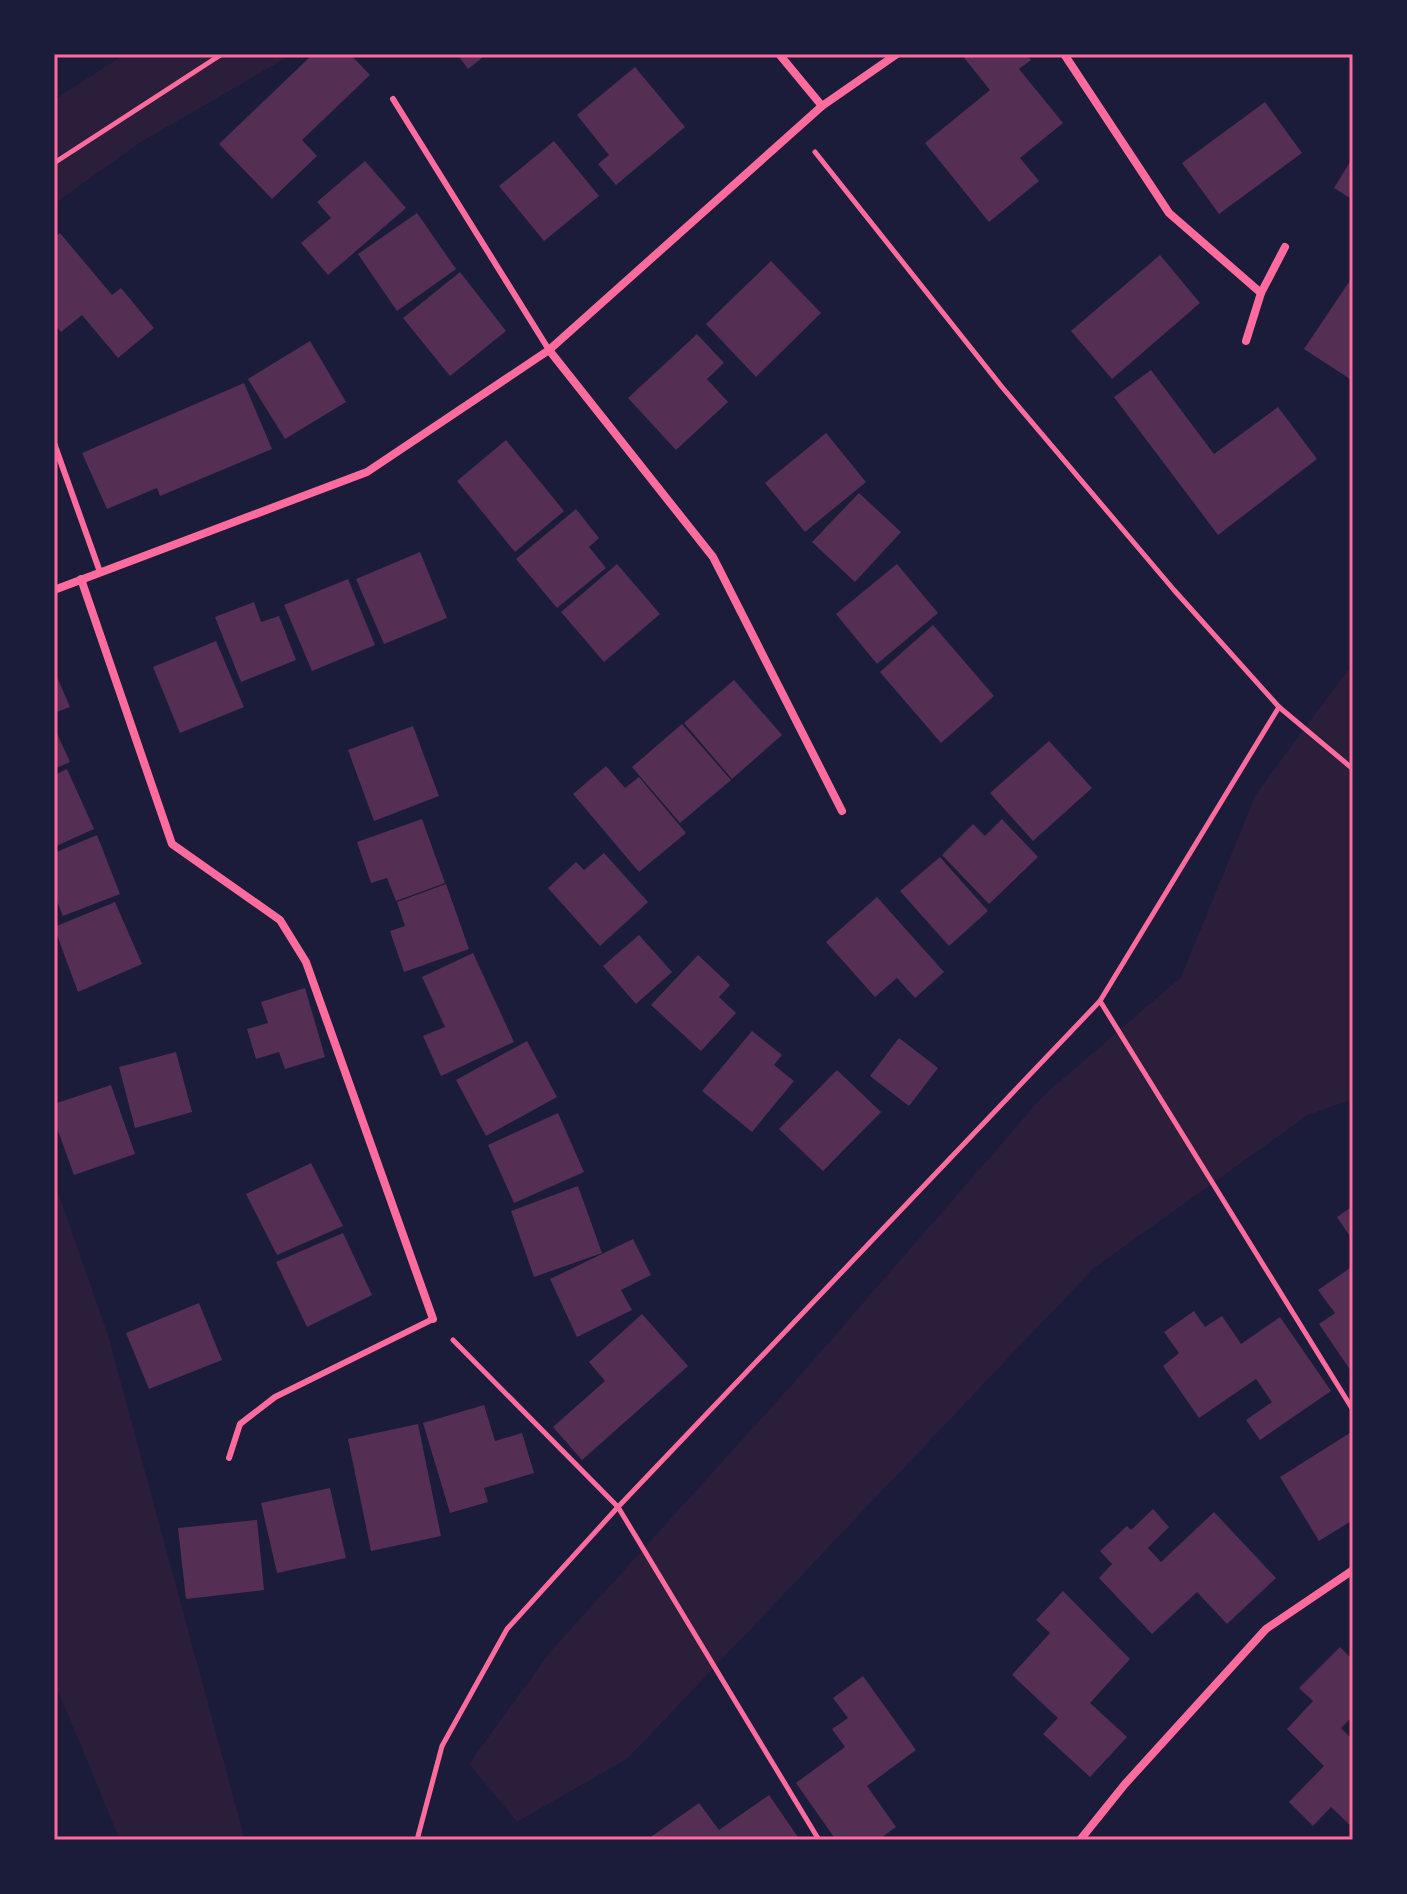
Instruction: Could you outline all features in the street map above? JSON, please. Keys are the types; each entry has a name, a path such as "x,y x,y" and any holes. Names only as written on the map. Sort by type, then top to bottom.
{"street":[{"path":"779,54 822,106"},
{"path":"54,590 367,472 549,350 822,106 897,54"},
{"path":"1064,54 1169,213 1261,293"},
{"path":"1246,341 1261,293 1285,247"},
{"path":"549,350 713,557 842,811"},
{"path":"81,579 172,844 280,920 306,962 433,1319"},
{"path":"1080,1840 1125,1784 1266,1629 1353,1570"}],"lane":[{"path":"393,99 549,350"},
{"path":"54,443 100,572"},
{"path":"229,1458 240,1424 275,1397 433,1319"}],"path":[{"path":"54,163 222,54"},
{"path":"797,129 1002,387 1174,590 1279,707 1353,769"},
{"path":"417,1840 442,1746 507,1629 618,1507 1100,1001 1279,707"},
{"path":"1100,1001 1353,1410"},
{"path":"433,1319 618,1507 819,1840"}],"shaded area":[{"path":"125,54 293,54 141,142 54,204 54,100"},
{"path":"1353,663 1353,1099 1308,1115 1093,1269 628,1758 517,1822 469,1764 550,1652 797,1379 1043,1096 1181,977 1256,794"},
{"path":"54,1181 108,1335 245,1840 120,1840 54,1681"}],"building":[{"path":"313,54 350,54 370,75 302,140 317,156 272,199 219,144"},
{"path":"457,54 487,54 468,69"},
{"path":"961,54 1026,54 1031,60 1019,69 1063,123 1020,158 1039,181 989,222 925,143 990,90"},
{"path":"635,67 685,127 616,185 598,164 609,155 577,115"},
{"path":"1265,102 1302,153 1219,214 1182,163"},
{"path":"554,141 599,196 544,241 499,186"},
{"path":"1353,157 1353,200 1334,188"},
{"path":"365,161 406,208 328,275 301,243 331,218 317,202"},
{"path":"417,213 456,269 397,311 358,254"},
{"path":"60,233 112,295 121,288 154,328 118,358 82,315 61,332 54,323 54,238"},
{"path":"1160,255 1200,303 1112,379 1071,331"},
{"path":"771,261 821,313 756,377 706,324"},
{"path":"460,272 506,331 450,376 403,318"},
{"path":"1353,276 1353,375 1350,379 1304,349"},
{"path":"697,334 724,363 707,379 728,402 676,450 628,398"},
{"path":"310,341 346,402 285,439 248,379"},
{"path":"1151,370 1214,454 1278,407 1317,459 1218,535 1114,397"},
{"path":"244,383 272,449 160,496 157,488 107,509 82,453"},
{"path":"826,433 866,482 805,532 765,483"},
{"path":"506,440 564,511 515,552 457,481"},
{"path":"859,493 901,532 855,582 812,542"},
{"path":"576,509 599,538 589,547 606,568 557,608 516,559"},
{"path":"420,552 447,618 384,644 356,579"},
{"path":"617,564 660,614 604,662 561,612"},
{"path":"897,564 938,613 877,664 836,614"},
{"path":"348,579 375,645 312,671 284,605"},
{"path":"254,602 261,622 279,616 296,660 241,682 215,617"},
{"path":"933,625 994,696 941,743 880,672"},
{"path":"216,641 244,707 180,733 153,667"},
{"path":"54,670 70,707 54,713"},
{"path":"734,680 782,735 732,779 684,723"},
{"path":"682,724 731,780 680,823 632,767"},
{"path":"413,726 439,796 374,821 348,750"},
{"path":"54,727 70,762 54,769"},
{"path":"1049,741 1092,788 1033,841 990,793"},
{"path":"606,766 625,788 639,777 686,833 639,872 573,794"},
{"path":"67,769 94,829 54,847 54,775"},
{"path":"422,819 445,883 396,901 387,878 371,883 357,842"},
{"path":"1002,819 1038,857 989,904 942,855 973,824 985,836"},
{"path":"97,835 120,894 63,916 54,894 54,853"},
{"path":"604,853 648,902 600,946 548,888 576,862 584,870"},
{"path":"940,857 988,911 949,946 900,891"},
{"path":"446,884 469,949 404,972 390,931 405,926 397,902"},
{"path":"877,897 944,972 915,998 897,978 875,997 826,942"},
{"path":"115,902 142,964 78,992 54,927"},
{"path":"639,935 672,972 636,1004 603,966"},
{"path":"473,953 514,1042 441,1076 423,1036 445,1027 422,977"},
{"path":"698,955 730,985 719,997 736,1013 701,1051 651,1005"},
{"path":"305,988 325,1057 285,1069 279,1052 256,1059 247,1029 268,1023 261,1002"},
{"path":"752,1031 782,1055 774,1065 794,1081 752,1132 702,1091"},
{"path":"899,1038 938,1068 909,1106 870,1076"},
{"path":"527,1041 557,1097 486,1136 456,1080"},
{"path":"176,1052 192,1112 135,1128 119,1067"},
{"path":"837,1070 881,1112 823,1171 779,1129"},
{"path":"111,1085 135,1154 74,1175 54,1120 54,1104"},
{"path":"558,1113 584,1172 514,1203 488,1145"},
{"path":"311,1163 343,1226 277,1255 246,1194"},
{"path":"578,1186 602,1253 534,1277 511,1211"},
{"path":"1353,1206 1353,1241 1337,1217"},
{"path":"343,1233 372,1295 307,1327 276,1262"},
{"path":"633,1239 651,1275 621,1290 632,1310 577,1337 550,1279"},
{"path":"1353,1266 1353,1374 1319,1324 1335,1313 1318,1290"},
{"path":"199,1303 222,1360 149,1389 126,1333"},
{"path":"1194,1311 1205,1327 1222,1316 1241,1344 1280,1317 1331,1391 1260,1440 1246,1420 1272,1402 1256,1379 1199,1418 1163,1366 1179,1353 1164,1332"},
{"path":"642,1314 688,1366 582,1460 553,1427 605,1381 589,1362"},
{"path":"484,1405 495,1441 522,1433 534,1473 484,1488 488,1502 450,1513 423,1423"},
{"path":"418,1424 441,1536 371,1551 348,1439"},
{"path":"1353,1431 1353,1520 1319,1541 1280,1477"},
{"path":"330,1488 346,1558 277,1573 261,1503"},
{"path":"1153,1509 1169,1527 1148,1548 1161,1562 1214,1512 1276,1578 1227,1624 1197,1592 1152,1634 1099,1578 1112,1564 1100,1551 1127,1526 1131,1530"},
{"path":"257,1520 264,1590 186,1599 178,1528"},
{"path":"1063,1591 1130,1659 1090,1703 1127,1737 1090,1777 1043,1734 1058,1718 1012,1675 1050,1633 1036,1620"},
{"path":"1340,1647 1353,1660 1353,1716 1341,1728 1353,1740 1353,1828 1331,1807 1313,1826 1289,1802 1324,1766 1287,1729 1313,1701 1299,1688"},
{"path":"863,1676 916,1750 867,1786 896,1827 878,1840 836,1840 796,1783 845,1747 832,1729 848,1718 833,1698"},
{"path":"769,1795 800,1840 654,1840 652,1836 699,1803 719,1830"}]}
